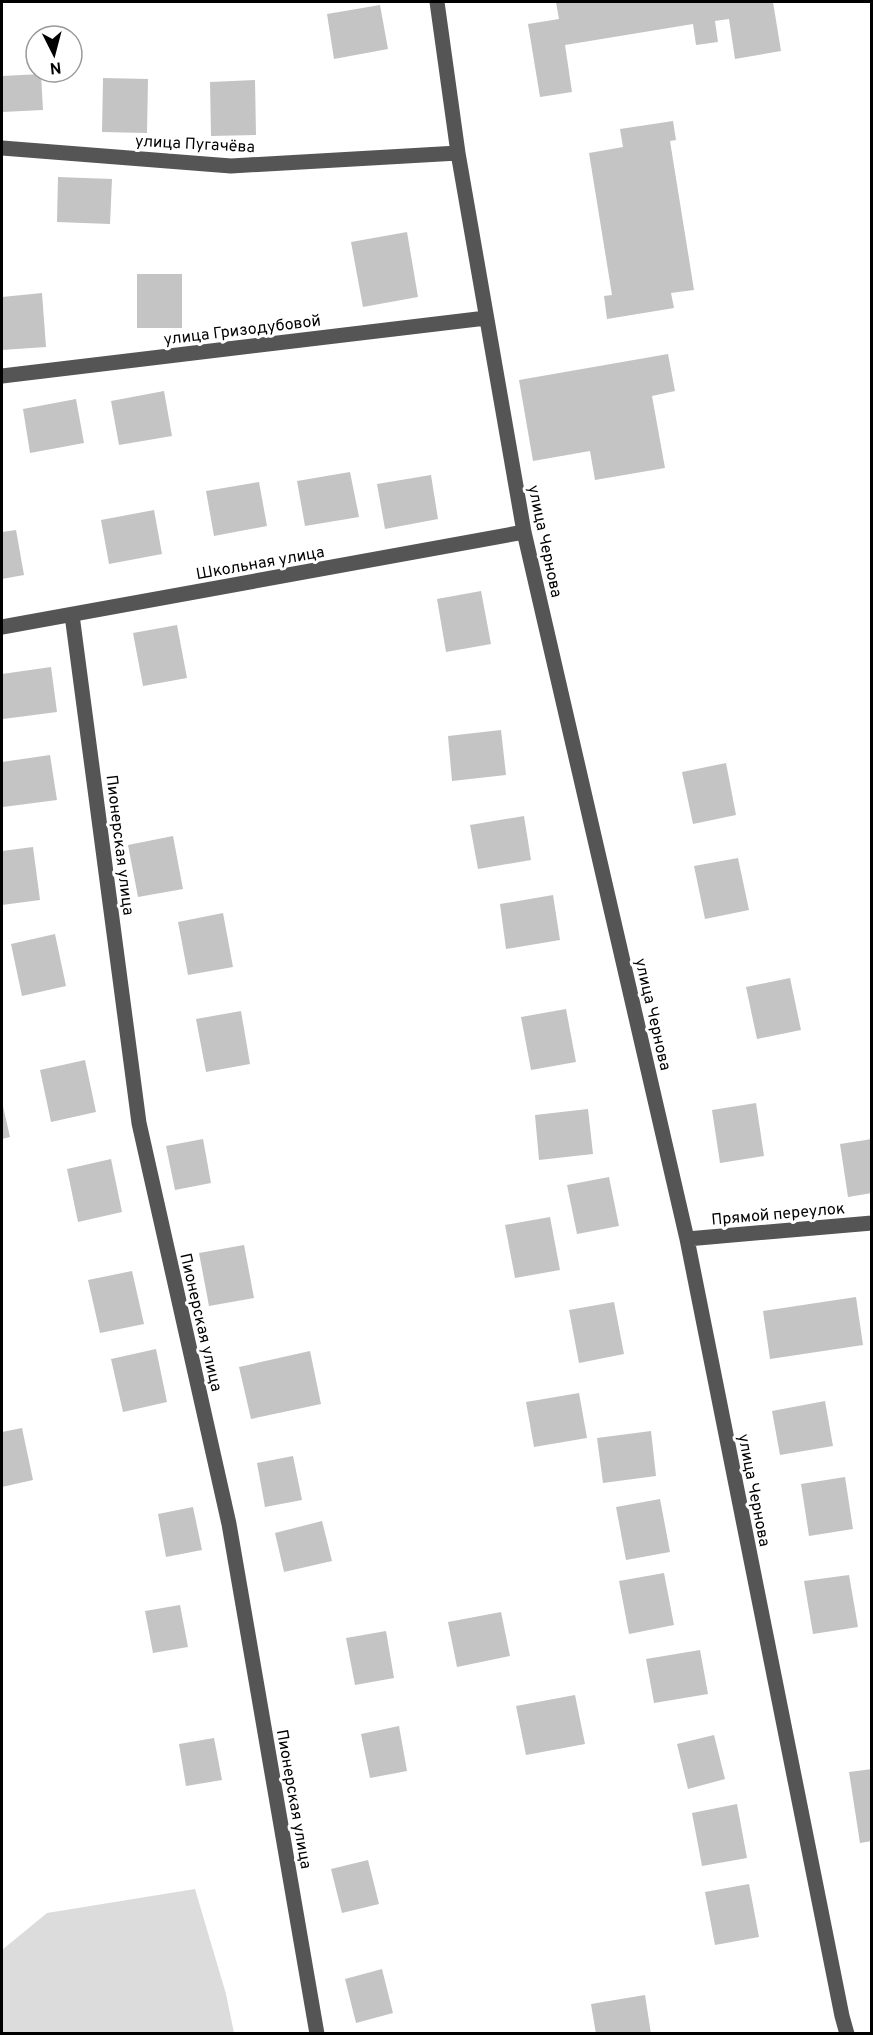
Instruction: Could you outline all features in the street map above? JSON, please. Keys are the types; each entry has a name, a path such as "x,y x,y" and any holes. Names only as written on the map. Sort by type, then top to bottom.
{"street":[{"name":"улица Чернова","path":"437,2 458,153 524,532 687,1239 847,2034"},
{"name":"улица Пугачёва","path":"2,148 231,166 458,153"},
{"name":"улица Гризодубовой","path":"2,376 486,318"},
{"name":"Школьная улица","path":"2,627 524,532"},
{"name":"Пионерская улица","path":"72,615 139,1123 229,1524 317,2034"},
{"name":"Прямой переулок","path":"687,1239 872,1224"}],"shaded area":[{"path":"195,1889 226,1994 234,2033 2,2033 2,1950 47,1913"}],"building":[{"path":"556,2 773,2 781,51 735,59 729,19 715,21 718,42 696,45 693,24 565,45 572,92 540,97 528,24 559,19"},
{"path":"380,5 388,49 334,59 327,14"},
{"path":"24,75 24,84 42,84 43,110 2,112 2,76"},
{"path":"103,78 148,79 147,133 102,132"},
{"path":"255,80 256,135 211,136 210,82"},
{"path":"673,121 676,140 670,141 694,290 671,293 674,308 607,319 604,296 612,295 589,153 623,147 620,129"},
{"path":"58,177 112,179 110,224 57,222"},
{"path":"407,232 418,297 363,307 351,242"},
{"path":"137,274 182,274 182,328 137,328"},
{"path":"42,293 46,347 2,350 2,297"},
{"path":"668,354 675,391 652,396 665,468 595,480 590,451 533,461 519,380"},
{"path":"164,391 172,436 119,445 111,401"},
{"path":"76,399 84,443 30,453 23,409"},
{"path":"350,472 359,517 305,526 297,481"},
{"path":"431,475 438,519 385,529 377,484"},
{"path":"259,482 267,526 214,536 206,491"},
{"path":"154,510 162,554 109,564 101,520"},
{"path":"16,530 24,575 2,579 2,532"},
{"path":"481,591 491,644 446,652 437,599"},
{"path":"177,625 187,678 143,686 133,633"},
{"path":"51,667 57,712 3,719 2,674"},
{"path":"501,730 506,775 452,781 448,736"},
{"path":"50,755 57,800 3,807 2,762"},
{"path":"726,763 736,815 693,824 682,772"},
{"path":"524,816 531,860 478,869 470,825"},
{"path":"173,836 183,889 138,897 128,845"},
{"path":"33,847 40,900 2,905 2,851"},
{"path":"738,858 749,910 705,919 694,866"},
{"path":"553,895 560,940 506,949 500,904"},
{"path":"223,913 233,967 188,975 178,922"},
{"path":"55,934 66,986 22,996 11,944"},
{"path":"790,978 801,1030 757,1039 746,987"},
{"path":"566,1009 576,1062 531,1070 521,1017"},
{"path":"241,1011 250,1064 206,1072 196,1019"},
{"path":"85,1060 96,1112 51,1122 40,1070"},
{"path":"2,1102 10,1137 2,1139"},
{"path":"756,1103 764,1156 720,1163 712,1110"},
{"path":"588,1109 593,1154 539,1160 535,1115"},
{"path":"203,1139 211,1183 175,1190 166,1146"},
{"path":"872,1139 872,1193 848,1197 840,1144"},
{"path":"111,1159 122,1212 78,1222 67,1169"},
{"path":"609,1177 619,1226 577,1234 567,1185"},
{"path":"550,1217 560,1270 515,1278 505,1225"},
{"path":"244,1245 254,1298 209,1306 199,1253"},
{"path":"132,1271 144,1324 100,1333 88,1280"},
{"path":"856,1297 863,1345 770,1359 763,1311"},
{"path":"614,1302 624,1354 579,1363 569,1310"},
{"path":"156,1349 167,1402 123,1412 111,1359"},
{"path":"310,1351 321,1404 251,1419 239,1367"},
{"path":"579,1393 587,1438 534,1447 526,1402"},
{"path":"825,1401 833,1446 780,1455 772,1411"},
{"path":"22,1428 33,1480 2,1487 2,1432"},
{"path":"651,1431 656,1476 603,1483 597,1438"},
{"path":"293,1456 302,1500 265,1507 257,1463"},
{"path":"845,1477 853,1529 809,1536 801,1484"},
{"path":"660,1499 670,1552 626,1560 616,1507"},
{"path":"193,1507 202,1550 166,1557 158,1514"},
{"path":"322,1521 332,1561 284,1572 275,1533"},
{"path":"664,1573 674,1625 629,1634 619,1581"},
{"path":"849,1575 858,1627 813,1634 804,1581"},
{"path":"180,1605 188,1647 153,1653 145,1611"},
{"path":"501,1612 510,1656 457,1667 448,1622"},
{"path":"386,1631 394,1678 355,1685 346,1638"},
{"path":"700,1650 708,1694 654,1703 646,1659"},
{"path":"575,1695 585,1744 526,1755 516,1706"},
{"path":"399,1726 407,1771 370,1778 361,1734"},
{"path":"714,1735 725,1779 688,1789 677,1744"},
{"path":"214,1738 222,1780 186,1786 179,1744"},
{"path":"872,1769 872,1841 860,1843 849,1772"},
{"path":"737,1804 747,1858 702,1866 692,1813"},
{"path":"368,1860 379,1904 342,1913 331,1869"},
{"path":"749,1884 759,1937 715,1945 705,1892"},
{"path":"382,1969 393,2013 356,2023 345,1979"},
{"path":"645,1995 651,2034 596,2034 591,2004"}]}
